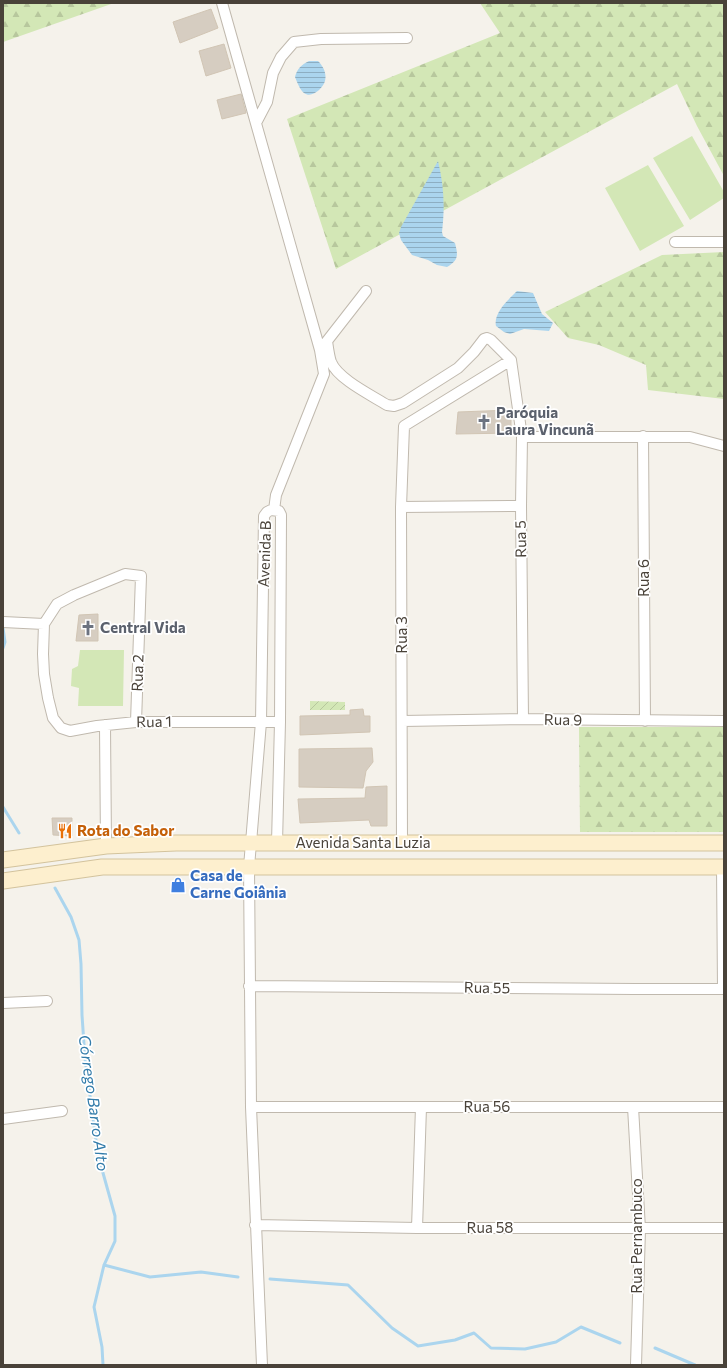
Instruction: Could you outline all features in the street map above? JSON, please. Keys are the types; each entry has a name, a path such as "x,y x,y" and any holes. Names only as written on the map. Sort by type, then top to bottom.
{"street":[{"path":"222,3 320,350 324,374 276,495 274,510"},
{"path":"256,123 267,102 274,73 281,57 294,42 321,39 407,38"},
{"path":"675,242 724,242"},
{"path":"320,350 366,291"},
{"path":"327,341 331,361 334,368 341,376 387,405 394,406 403,403 458,368 474,352 484,339 487,338 491,340 511,360"},
{"name":"Rua 3","path":"402,844 401,507 404,426 511,360"},
{"name":"Rua 5","path":"511,360 522,437 521,506 523,719"},
{"name":"Rua 6","path":"643,436 645,721"},
{"path":"522,437 690,437 724,446"},
{"path":"401,507 521,506"},
{"name":"Avenida B","path":"262,1365 251,1107 249,867 261,722 264,516 267,512 274,510 278,511 281,515 280,722 277,843"},
{"name":"Rua 2","path":"44,624 57,604 74,595 125,574 141,576 136,722"},
{"path":"6,622 44,624"},
{"name":"Rua 1","path":"44,624 44,674 53,718 61,728 70,731 105,725 136,722 280,722"},
{"name":"Rua 9","path":"402,721 523,719 724,721"},
{"path":"105,725 106,846"},
{"name":"Avenida Santa Luzia","path":"3,860 106,846 176,843 724,843"},
{"path":"607,844 608,867"},
{"name":"Avenida Santa Luzia","path":"3,881 102,867 723,867"},
{"path":"723,867 723,988"},
{"name":"Rua 55","path":"249,986 627,989 723,988"},
{"path":"3,1003 47,1001"},
{"name":"Rua 56","path":"251,1107 724,1106"},
{"path":"418,1228 421,1107"},
{"name":"Rua Pernambuco","path":"633,1107 640,1229 636,1365"},
{"path":"3,1119 62,1111"},
{"name":"Rua 58","path":"255,1225 418,1228 724,1228"}],"green space":[{"path":"3,3 114,3 3,42"},
{"path":"480,3 724,3 724,176 697,126 677,84 336,269 287,119 500,33"},
{"path":"692,136 724,192 724,198 690,220 653,158"},
{"path":"648,165 684,226 640,251 605,188"},
{"path":"724,252 724,399 648,390 646,365 599,345 568,338 545,312 662,255"},
{"path":"80,650 124,650 123,706 78,706 79,688 71,686 72,669 78,666"},
{"path":"310,701 345,702 345,710 310,710"},
{"path":"579,727 724,727 724,832 580,832"}],"water":[{"path":"309,61 318,61 325,72 325,81 322,87 314,94 310,95 303,92 295,77 300,68"},
{"path":"438,161 442,179 443,196 442,232 443,236 455,243 457,251 456,259 447,267 437,265 428,260 412,255 401,240 399,233"},
{"path":"517,291 533,293 542,314 553,323 549,331 524,329 510,334 504,332 496,326 499,311"}],"building":[{"path":"211,9 218,28 180,43 173,22"},
{"path":"224,44 231,68 206,76 199,51"},
{"path":"241,94 246,113 222,119 217,100"},
{"name":"Paróquia Laura Vincunã","path":"511,410 511,433 456,434 458,412"},
{"name":"Central Vida","path":"98,614 98,641 76,641 79,615"},
{"path":"363,709 364,716 370,716 370,732 300,735 300,716 350,715 350,710"},
{"path":"372,748 373,762 366,771 363,788 299,787 299,749"},
{"path":"387,786 387,826 371,826 369,820 300,823 298,799 365,798 366,787"},
{"path":"52,818 72,818 72,836 53,835"}],"waterway":[{"name":"Córrego Barro Alto","path":"3,628 5,642 3,648"},
{"name":"Córrego Barro Alto","path":"3,807 19,833"},
{"name":"Córrego Barro Alto","path":"55,888 71,917 79,940 85,1059 98,1155 115,1216 115,1241 104,1265 94,1307 102,1347 103,1365"},
{"path":"104,1265 150,1277 201,1272 238,1277"},
{"path":"270,1279 348,1285 392,1328 418,1346 455,1340 474,1333 491,1348 525,1349 556,1342 581,1327 620,1343"},
{"path":"655,1348 695,1365"}],"place":[{"name":"Paróquia Laura Vincunã","path":"484,422"},
{"name":"Central Vida","path":"88,628"},
{"name":"Rota do Sabor","path":"65,831"},
{"name":"Casa de Carne Goiânia","path":"178,885"}]}
